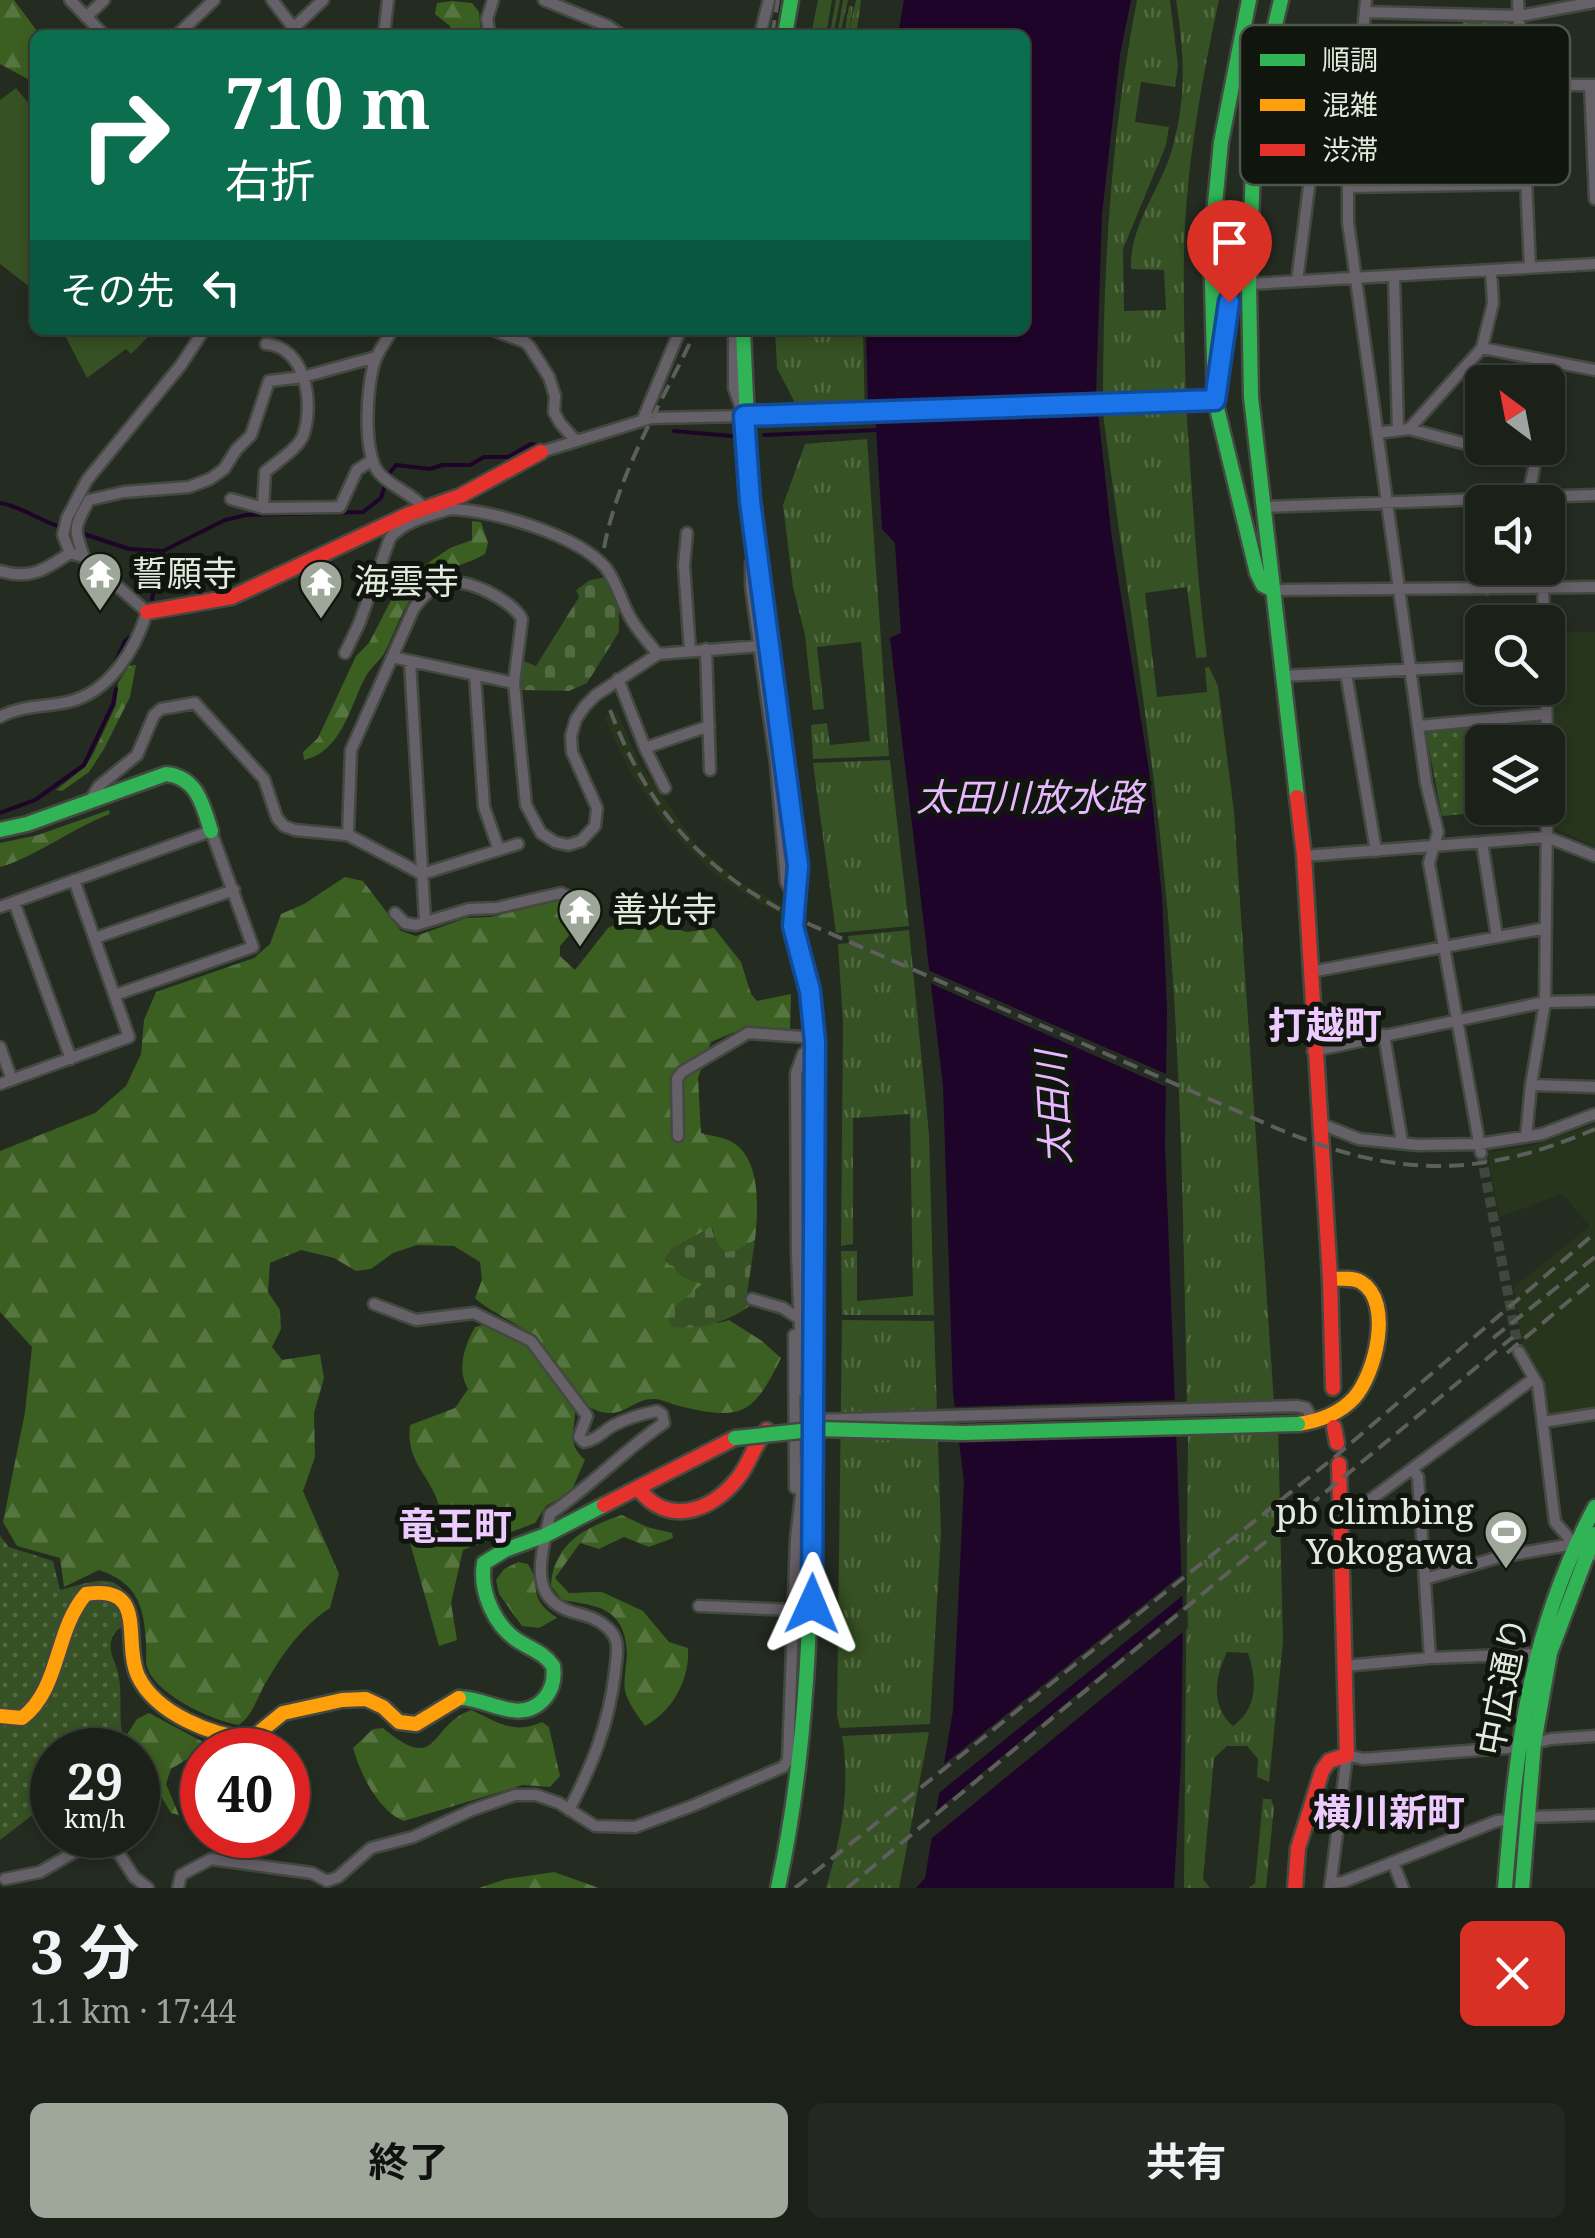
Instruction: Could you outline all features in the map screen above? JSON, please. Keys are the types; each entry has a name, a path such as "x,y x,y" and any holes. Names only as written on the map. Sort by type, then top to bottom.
{"street":[{"path":"70,0 99,30"},
{"path":"86,17 104,0"},
{"path":"182,30 214,0"},
{"path":"272,0 292,30"},
{"path":"295,30 323,0"},
{"path":"385,30 388,0"},
{"path":"489,30 487,18 492,0"},
{"path":"544,0 614,30"},
{"path":"761,30 769,0"},
{"path":"786,30 792,0"},
{"path":"1244,25 1249,0"},
{"path":"1276,25 1281,0"},
{"path":"1518,0 1519,25"},
{"path":"1365,6 1519,16 1595,2"},
{"path":"1240,50 1216,183 1211,246 1210,400 1262,585 1273,590 1595,587"},
{"path":"1592,85 1595,199"},
{"path":"1252,185 1251,397 1304,856 1333,1388"},
{"path":"1298,281 1310,185"},
{"path":"1404,185 1348,187 1348,222 1426,783 1438,832 1429,863 1480,1148"},
{"path":"1527,185 1530,268"},
{"path":"1210,400 1236,247 1241,238 1251,237"},
{"path":"1249,284 1595,264"},
{"path":"1403,430 1482,348 1492,302 1491,271"},
{"path":"1394,276 1403,430"},
{"path":"70,554 64,535 67,518 87,480 181,365 201,335"},
{"path":"390,335 376,357 368,400 371,461 381,476 416,498 424,508"},
{"path":"509,335 530,347 550,376 554,412 576,441"},
{"path":"643,419 678,335"},
{"path":"734,335 734,388 750,415"},
{"path":"743,335 757,556 774,714 798,866 793,926 810,991 815,1042 806,1444 796,1539"},
{"path":"262,508 265,472 300,442 305,432 306,382 294,356 277,344 266,344"},
{"path":"1482,348 1595,370"},
{"path":"148,612 84,557 74,537 74,527 89,500 124,492 189,487 210,479 224,469 251,435 269,381 303,377 376,357"},
{"path":"345,653 396,530 541,452 643,419 1210,400"},
{"path":"1376,433 1403,430 1465,445"},
{"path":"231,498 262,508 340,508 357,470 371,461"},
{"path":"1565,497 1595,495"},
{"path":"1265,507 1465,501"},
{"path":"148,612 232,596 424,508 448,505 531,528 593,555 614,581 630,618 658,654"},
{"path":"687,533 684,564 690,650"},
{"path":"0,571 29,576 70,554 84,557"},
{"path":"757,556 751,563 751,575 759,646 774,714"},
{"path":"348,835 351,750 414,608 425,594 448,582 508,601 518,611 523,629 514,683 526,805 542,832 555,842 568,844 590,832 597,820 596,808 572,752 576,719 596,694 658,654 759,646"},
{"path":"1487,589 1488,585"},
{"path":"1543,588 1544,605"},
{"path":"0,717 34,705 68,702 100,686 116,674 148,612"},
{"path":"706,649 710,770"},
{"path":"392,657 514,683"},
{"path":"410,661 425,921"},
{"path":"1282,676 1465,667"},
{"path":"1346,672 1376,851"},
{"path":"475,674 484,807 499,850"},
{"path":"618,679 665,788"},
{"path":"89,802 99,786 137,755 154,715 161,709 195,702 264,779 277,818 284,826 348,835 422,874 518,844"},
{"path":"1546,705 1546,725"},
{"path":"1418,726 1546,714"},
{"path":"645,748 709,726"},
{"path":"0,830 28,824 166,774 180,774 193,783 253,947 115,996"},
{"path":"1526,1137 1545,1002 1547,825"},
{"path":"0,907 211,831"},
{"path":"1304,856 1547,837 1595,856"},
{"path":"1482,842 1497,937"},
{"path":"0,1047 6,1082 129,1037 74,880"},
{"path":"94,938 234,890"},
{"path":"396,913 405,923 416,925 469,909 496,908 561,893 577,900 589,920"},
{"path":"14,902 71,1059"},
{"path":"1310,972 1546,928"},
{"path":"1314,1050 1545,1002 1595,1001"},
{"path":"678,1136 676,1078 682,1072 748,1034 803,1037 815,1042"},
{"path":"1384,1036 1402,1142"},
{"path":"778,1888 795,1809 811,1640 797,1252 796,1073 803,1054 815,1042"},
{"path":"1531,1084 1595,1087"},
{"path":"1319,1124 1359,1139 1480,1148 1595,1114"},
{"path":"178,1888 182,1875 211,1859 312,1873 327,1881 338,1877 371,1848 413,1837 515,1795 536,1796 595,1826 635,1827 783,1766 788,1760 796,1539 797,1252"},
{"path":"0,1716 22,1718 35,1708 44,1694 76,1602 97,1591 108,1591 126,1608 134,1664 145,1687 170,1708 221,1734 251,1739 283,1713 356,1698 375,1702 407,1724 422,1722 461,1698 520,1712 532,1709 548,1694 554,1681 552,1662 512,1636 488,1599 480,1580 490,1558 546,1536 735,1438 802,1428 966,1433 1314,1422 1344,1408 1364,1386 1380,1313 1368,1286 1358,1279 1330,1278"},
{"path":"752,1298 794,1316"},
{"path":"374,1304 416,1320 474,1314 530,1341 566,1393 584,1410 587,1416 579,1436 584,1442 638,1414 662,1414 664,1423 550,1514 541,1583 548,1601 561,1610 603,1624 614,1635 617,1649 610,1709 601,1742 569,1810"},
{"path":"1519,1352 1538,1385 1555,1522 1585,1550"},
{"path":"1339,1516 1351,1514 1533,1378"},
{"path":"638,1488 654,1509 683,1512 712,1500 738,1478 764,1431 806,1421 1296,1406 1306,1408 1314,1422"},
{"path":"1543,1422 1595,1414"},
{"path":"1334,1427 1336,1443"},
{"path":"1339,1464 1347,1755 1331,1886 1497,1821 1510,1820"},
{"path":"1412,1469 1418,1478 1430,1658"},
{"name":"中広通り","path":"1505,1888 1518,1746 1534,1654 1558,1580 1585,1550 1595,1507"},
{"path":"1522,1888 1534,1743 1550,1652 1585,1550 1595,1534"},
{"path":"1425,1579 1499,1557 1585,1550"},
{"path":"699,1606 793,1610"},
{"path":"1344,1666 1534,1654"},
{"path":"1295,1888 1298,1848 1322,1771 1329,1761 1347,1755 1363,1759 1595,1736"},
{"path":"1528,1818 1595,1816"},
{"path":"4,1879 40,1872 90,1847 118,1852 134,1877 148,1888"},
{"path":"1393,1862 1402,1888"}],"shaded area":[{"path":"1565,632 1595,632 1595,847 1552,827 1565,825 1565,725 1551,725 1551,705 1565,705"},
{"path":"617,711 640,764 695,843 740,882 809,920 807,927 759,903 713,873 666,826 629,770 604,716"},
{"path":"1595,1124 1595,1410 1550,1416 1544,1380 1523,1345 1514,1287 1590,1226 1562,1194 1500,1217 1487,1153 1531,1146"}],"green space":[{"path":"0,0 14,0 36,30 30,30 30,80 0,64"},
{"path":"818,0 832,0 827,30 812,30"},
{"path":"836,0 840,0 834,30 831,30"},
{"path":"843,0 848,0 841,30 838,30"},
{"path":"856,0 861,0 857,30 849,30"},
{"path":"1137,0 1170,0 1178,66 1175,87 1141,82 1135,122 1169,127 1166,145 1123,249 1124,311 1166,310 1164,270 1131,269 1135,237 1168,162 1177,127 1183,73 1176,0 1219,0 1191,157 1185,220 1186,399 1103,402 1110,200"},
{"path":"437,3 472,3 479,12 481,30 451,30 435,14"},
{"path":"849,6 853,6 849,30 845,30"},
{"path":"1463,22 1512,25 1463,25"},
{"path":"16,88 30,105 30,287 0,264 0,100"},
{"path":"65,335 150,335 131,354 126,349 87,378"},
{"path":"775,335 863,335 865,418 798,409 777,368"},
{"path":"1186,404 1207,657 1196,658 1187,587 1145,593 1157,697 1207,692 1205,668 1209,667 1218,686 1234,812 1274,1404 1187,1405 1181,1139 1170,940 1151,757 1102,406"},
{"path":"867,439 889,756 813,759 811,725 827,723 830,745 870,741 861,642 817,647 824,709 813,710 783,505 805,444"},
{"path":"472,521 481,522 488,543 485,554 431,577 417,589 385,652 366,676 336,738 317,755 304,760 303,752 318,738 356,656 369,643 401,581 450,548 472,540"},
{"path":"607,577 619,607 619,632 587,683 569,691 522,690 521,660 536,666 579,597 576,590 590,580"},
{"path":"136,665 130,697 104,749 89,772 62,791 56,790 85,767 116,705 118,683 129,666"},
{"path":"1536,718 1537,725 1465,725 1465,814 1442,816 1426,734 1431,728"},
{"path":"890,760 909,926 836,933 813,763"},
{"path":"867,792 875,854 843,858 836,796"},
{"path":"109,810 110,814 0,867 0,843 38,835"},
{"path":"345,877 363,881 401,931 416,936 466,918 491,917 564,899 571,903 579,924 560,946 560,956 575,970 608,928 630,917 687,932 714,928 741,962 757,1001 791,994 790,1029 739,1030 711,1042 698,1078 701,1133 732,1142 749,1160 756,1186 755,1240 738,1250 724,1252 712,1228 703,1284 672,1310 719,1323 729,1320 781,1358 762,1392 743,1409 718,1413 647,1399 619,1412 602,1412 576,1396 537,1339 475,1298 482,1280 480,1262 454,1246 417,1245 393,1253 371,1269 356,1271 334,1258 301,1250 270,1263 268,1292 280,1310 281,1329 272,1347 282,1360 320,1354 324,1378 314,1413 315,1457 303,1491 339,1574 330,1608 288,1649 239,1725 187,1705 152,1677 146,1665 140,1607 122,1582 99,1570 64,1587 60,1558 17,1546 3,1522 25,1412 32,1347 0,1312 0,1151 95,1113 126,1086 141,1054 144,1020 156,992 254,958 270,944 281,914"},
{"path":"909,930 929,1134 934,1315 842,1315 841,1251 857,1251 857,1301 913,1296 910,1114 853,1118 853,1244 841,1246 843,1022 838,944 849,943 848,936"},
{"path":"711,1227 724,1252 738,1250 755,1240 746,1301 751,1305 714,1324 673,1327 668,1320 671,1310 702,1284 684,1278 664,1260 672,1248"},
{"path":"842,1320 934,1321 941,1533 930,1724 840,1728 837,1715"},
{"path":"491,1323 523,1342 575,1408 573,1442 585,1460 571,1492 546,1506 535,1523 463,1550 451,1603 457,1640 439,1646 407,1532 440,1510 415,1460 410,1425 455,1408 468,1389 462,1365 468,1341 475,1327"},
{"path":"1278,1424 1283,1642 1269,1782 1257,1777 1258,1759 1247,1746 1227,1746 1214,1758 1203,1879 1210,1888 1184,1888 1188,1430","holes":["1227,1652 1248,1653 1253,1693 1247,1711 1233,1726 1218,1700 1220,1671"]},
{"path":"622,1515 672,1533 673,1538 649,1547 624,1537 599,1549 580,1543 555,1578 569,1593 602,1592 643,1611 669,1642 688,1648 686,1671 678,1693 664,1712 645,1726 625,1691 625,1637 615,1617 598,1607 562,1600 551,1586 558,1559 573,1539"},
{"path":"0,1536 9,1547 53,1561 60,1590 99,1581 117,1585 132,1603 138,1620 116,1631 111,1643 119,1677 122,1728 30,1728 30,1817 0,1840"},
{"path":"518,1562 528,1564 541,1603 557,1618 539,1628 522,1626 499,1594 496,1580 504,1569"},
{"path":"471,1710 514,1727 542,1722 549,1727 560,1776 550,1787 523,1785 404,1821 386,1809 371,1790 353,1748 373,1729 383,1728 401,1742 415,1748 425,1747 457,1717"},
{"path":"149,1713 180,1730 180,1764 171,1769 166,1784 179,1815 171,1813 160,1794 160,1728 131,1728 137,1719"},
{"path":"929,1732 899,1888 826,1888 843,1813 842,1736"},
{"path":"1263,1799 1271,1799 1274,1807 1266,1888 1249,1888 1255,1883"},
{"path":"554,1872 599,1888 479,1888 506,1879"}],"water":[{"name":"太田川放水路","path":"904,0 1131,0 1120,55 1102,214 1096,394 1112,539 1149,770 1162,897 1167,1010 1165,1145 1183,1613 1174,1888 916,1888 925,1878 953,1710 964,1482 953,1392 943,1086 890,638 901,633 895,543 882,529 876,426 868,406 866,335 1030,335 1030,30 899,30"}],"pier":[{"path":"1101,394 1103,413 869,422 863,402"},
{"path":"923,968 1171,1076 1171,1089 925,981"},
{"path":"1178,1400 1179,1418 952,1421 950,1407"},
{"path":"1186,1571 1187,1592 934,1797 939,1768"},
{"path":"1187,1603 1188,1628 926,1843 931,1815"}],"waterway":[{"path":"581,444 640,427"},
{"path":"764,435 879,430"},
{"path":"674,431 732,436"},
{"path":"78,532 129,549 163,551 225,520 246,515 363,512 381,498 388,475 396,465 430,469 470,465 484,457 508,457 531,444 540,446"},
{"path":"0,503 64,528"},
{"path":"152,599 163,551"},
{"path":"112,670 125,641 133,635"},
{"path":"0,813 35,800 84,765 113,704 116,689"}],"tunnel":[{"path":"1481,1153 1519,1352"}],"railway":[{"path":"773,30 778,0"},
{"path":"604,548 631,463 694,335"},
{"path":"610,710 626,747 664,812 713,864 742,886 811,925 1276,1128 1359,1156 1435,1166 1512,1157 1595,1129"},
{"path":"795,1888 1336,1456 1595,1233"},
{"path":"1493,1338 1595,1257"},
{"path":"1507,1353 1595,1279"},
{"path":"847,1888 1513,1337"}],"traffic: fast":[{"path":"786,30 791,0"},
{"path":"1244,25 1249,0"},
{"path":"1275,25 1281,0"},
{"path":"1240,46 1221,142 1211,246 1215,400 1257,573 1263,585 1273,590"},
{"path":"1252,185 1251,397 1297,797"},
{"path":"743,335 749,465 777,707"},
{"path":"744,416 1215,400"},
{"path":"0,830 166,774 192,786 211,831"},
{"path":"735,1438 820,1429 963,1433 1298,1424"},
{"path":"778,1888 802,1734 809,1632 812,1476"},
{"path":"459,1698 514,1710 525,1710 545,1698 553,1683 553,1666 511,1635 496,1618 484,1585 484,1563 604,1505"},
{"path":"1505,1888 1514,1787 1529,1692 1554,1600 1595,1507"},
{"path":"1522,1888 1534,1743 1550,1653 1595,1534"}],"traffic: slow":[{"path":"1298,1424 1329,1416 1354,1398 1369,1373 1378,1339 1377,1305 1371,1292 1357,1280 1330,1279"},
{"path":"0,1716 22,1718 35,1706 76,1609 86,1594 106,1593 126,1606 134,1662 146,1689 172,1712 203,1728 251,1739 283,1713 342,1700 366,1699 383,1707 399,1722 416,1724 459,1698"}],"traffic: jam":[{"path":"147,612 232,597 409,514 460,496 541,452"},
{"path":"777,707 798,866 793,926 810,991 815,1043 812,1476"},
{"path":"1297,797 1330,1279 1333,1388"},
{"path":"1334,1427 1337,1443"},
{"path":"638,1488 662,1508 675,1511 702,1506 738,1478 767,1430"},
{"path":"604,1505 735,1438"},
{"path":"1295,1888 1298,1848 1322,1771 1329,1761 1347,1755 1339,1464"}],"place":[{"name":"誓願寺","path":"100,612"},
{"name":"海雲寺","path":"321,620"},
{"name":"善光寺","path":"580,948"},
{"name":"pb climbing Yokogawa","path":"1506,1570"}],"district":[{"name":"打越町","path":"1325,1026"},
{"name":"竜王町","path":"455,1527"},
{"name":"横川新町","path":"1389,1813"}],"route":[{"path":"812,1604 815,1042 810,991 793,926 798,866 750,501 744,416 1215,400 1229,302"}],"water label":[{"name":"太田川","path":"1054,1108"}]}
